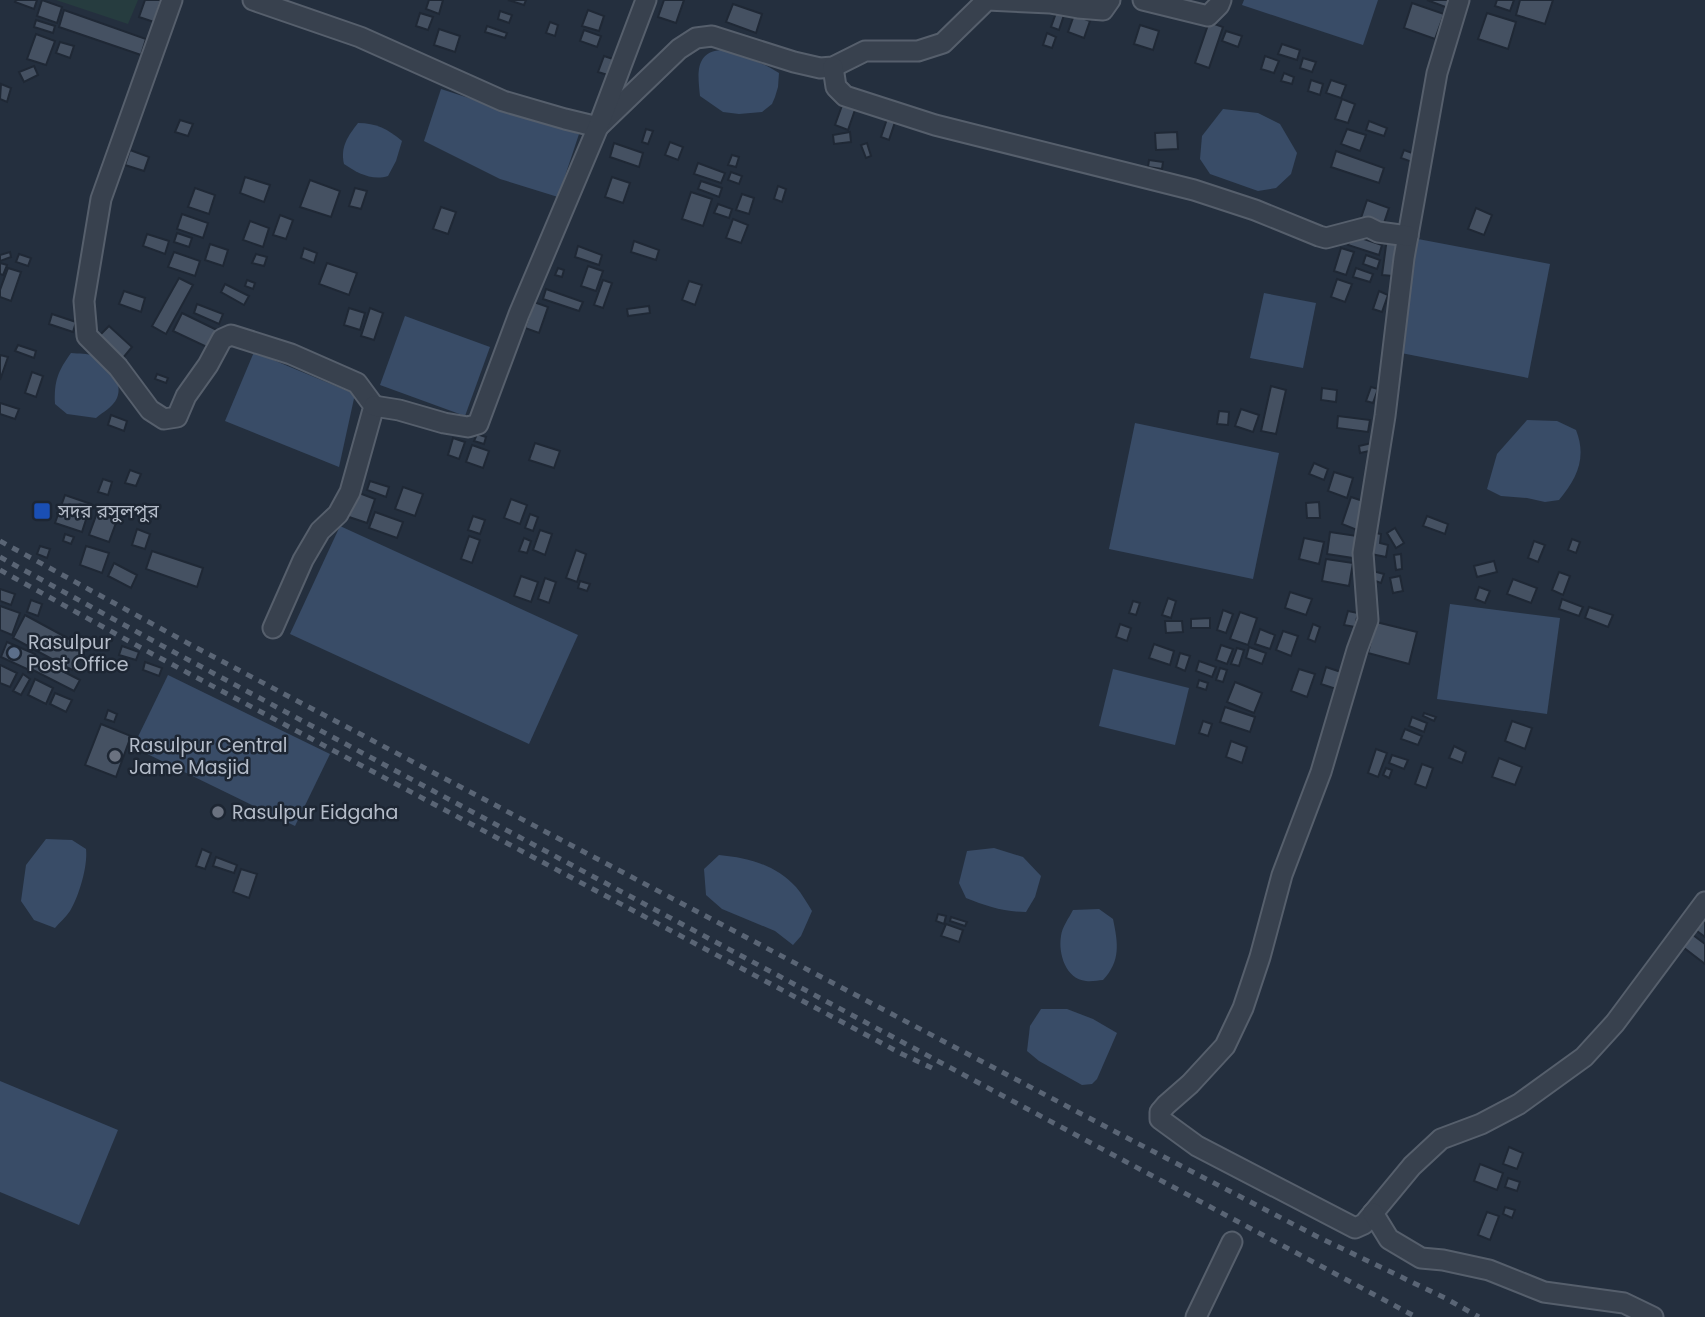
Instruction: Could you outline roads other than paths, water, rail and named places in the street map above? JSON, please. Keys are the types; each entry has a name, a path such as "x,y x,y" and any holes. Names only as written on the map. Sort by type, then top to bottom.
{"street":[{"path":"172,0 100,199 84,301 87,336 118,368 150,410 164,419 177,417 186,396 222,339 231,335 290,354 357,383 374,406 468,427 478,424 519,314 598,127 646,0"},
{"path":"253,0 360,37 503,101 598,127"},
{"path":"598,127 680,49 696,38 712,36 820,68 833,67 865,51 918,51 943,43 987,0 1050,3 1078,9 1103,10 1110,0"},
{"path":"1143,0 1208,16 1221,0"},
{"path":"1459,0 1437,73 1404,258 1385,416 1363,553 1368,620 1321,772 1282,875 1243,1008 1225,1046 1191,1084 1166,1105 1160,1112 1160,1119 1197,1146 1355,1228 1364,1224 1412,1166 1441,1139 1481,1124 1519,1104 1584,1057 1615,1023 1705,902"},
{"path":"833,67 836,87 845,96 935,125 1194,190 1255,210 1319,236 1326,237 1368,227 1378,232 1408,236"},
{"path":"272,628 303,560 320,531 338,514 350,492 374,406"},
{"path":"1373,1213 1389,1238 1421,1258 1443,1259 1489,1270 1544,1292 1623,1303 1653,1317"},
{"path":"1196,1317 1232,1242"}],"water":[{"path":"1244,0 1378,0 1363,45 1242,5"},
{"path":"721,50 758,62 779,73 778,87 772,104 762,112 723,112 700,96 699,73 702,60 706,55"},
{"path":"441,89 579,134 558,197 500,179 424,141"},
{"path":"1223,109 1258,113 1280,124 1297,153 1291,174 1276,188 1258,191 1210,174 1200,159 1202,136"},
{"path":"358,123 382,128 402,141 388,176 376,178 365,175 344,164 344,147"},
{"path":"1418,239 1550,264 1528,378 1396,352"},
{"path":"1264,293 1316,303 1303,368 1250,358"},
{"path":"405,316 490,347 465,416 380,385"},
{"path":"254,352 355,394 339,467 225,421"},
{"path":"71,353 89,354 99,359 116,379 119,392 117,398 96,418 67,414 55,404 58,377"},
{"path":"1527,420 1557,421 1576,430 1581,450 1580,459 1571,484 1559,500 1545,502 1501,496 1487,489 1497,454"},
{"path":"1135,423 1279,453 1253,579 1109,549"},
{"path":"340,526 578,635 529,744 290,634"},
{"path":"1450,604 1560,618 1547,714 1437,699"},
{"path":"1113,669 1189,688 1175,745 1099,726"},
{"path":"168,675 330,754 295,826 133,747"},
{"path":"46,839 72,840 86,849 84,872 77,897 70,911 55,928 34,920 21,901 26,865"},
{"path":"994,848 1023,857 1041,876 1035,897 1026,912 995,908 966,898 959,883 967,851"},
{"path":"719,855 760,863 788,879 796,887 812,911 801,936 793,945 775,931 722,909 706,895 704,869"},
{"path":"1099,909 1113,919 1117,951 1113,966 1103,980 1086,981 1073,976 1065,964 1062,958 1061,936 1073,910"},
{"path":"1041,1009 1067,1009 1093,1019 1117,1033 1097,1079 1092,1084 1082,1085 1039,1061 1027,1051 1030,1026"},
{"path":"0,1081 118,1130 79,1225 0,1192"}],"railway":[{"path":"0,541 193,646 1112,1130 1479,1317"},
{"path":"0,557 1416,1317"},
{"path":"0,570 145,650 932,1068"}],"place":[{"name":"সদর রসুলপুর","path":"42,511"},
{"name":"Rasulpur Post Office","path":"14,653"},
{"name":"Rasulpur Central Jame Masjid","path":"115,756"},
{"name":"Rasulpur Eidgaha","path":"218,812"}]}
